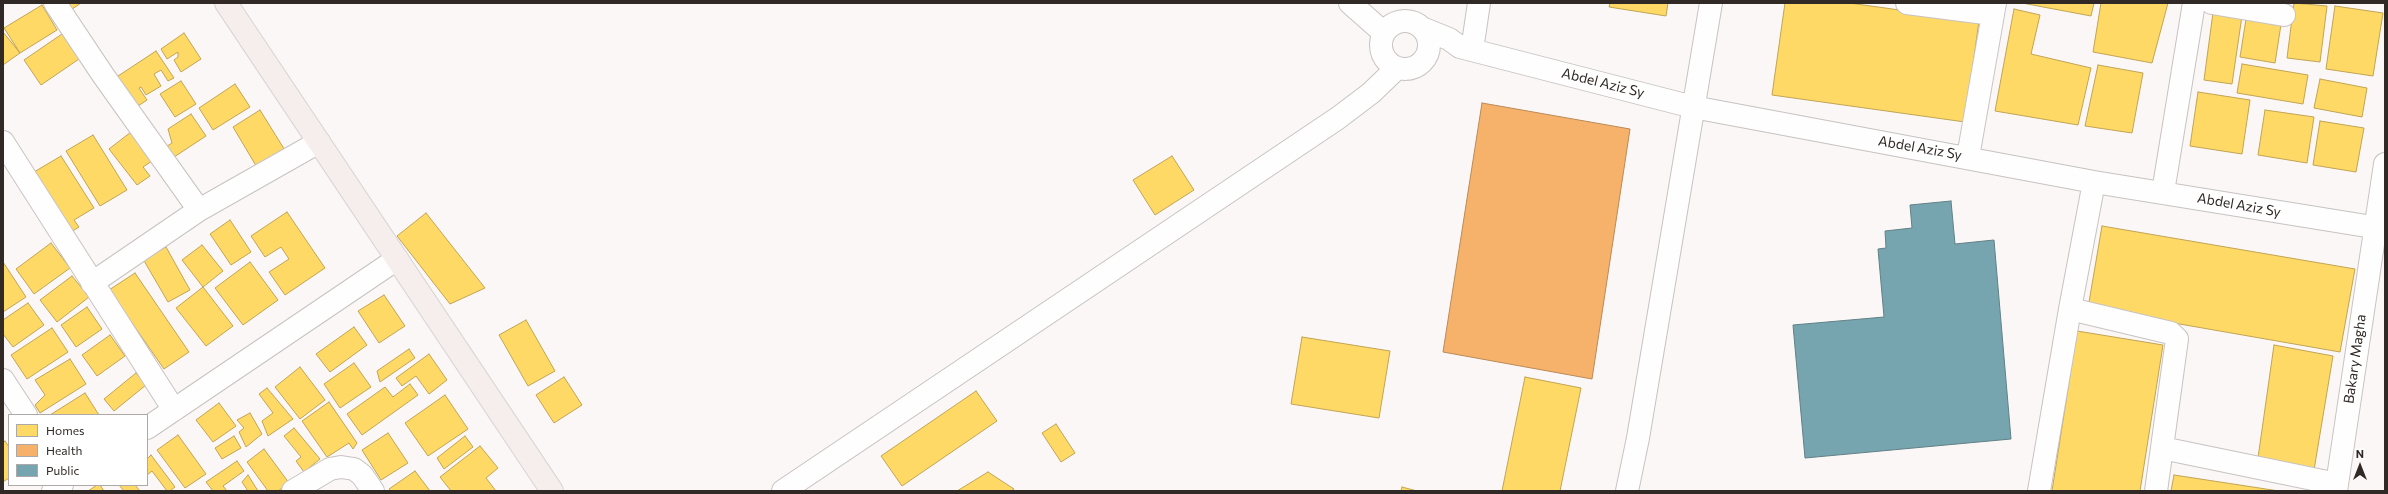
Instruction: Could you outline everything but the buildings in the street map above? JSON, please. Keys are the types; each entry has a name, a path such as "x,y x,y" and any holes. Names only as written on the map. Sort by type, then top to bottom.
{"main road":[{"path":"226,3 552,491"}],"street":[{"path":"55,3 103,75 199,210"},
{"path":"1350,3 1384,33"},
{"path":"1423,61 1427,56 1429,41 1422,28 1406,21 1398,22 1390,26 1384,33 1381,41 1384,57 1397,68 1410,68 1423,61 1466,48 1479,3"},
{"path":"1627,491 1638,438 1711,3"},
{"path":"1907,3 1994,9 1968,157"},
{"path":"2163,192 2194,3"},
{"path":"2212,3 2284,15"},
{"name":"Abdel Aziz Sy","path":"1422,28 1466,48 1693,106 2094,182 2380,228"},
{"path":"783,491 1338,118 1371,93 1397,68"},
{"path":"3,142 174,410"},
{"path":"92,283 199,210 319,142"},
{"name":"Bakary Magha","path":"2336,488 2380,228 2385,164"},
{"path":"2039,491 2070,309 2094,182"},
{"path":"148,427 397,259"},
{"path":"2070,309 2171,333 2177,339 2156,491"},
{"path":"3,380 25,414"},
{"path":"2162,448 2336,488"},
{"path":"294,491 330,469 341,467 354,469 362,475 373,491"}]}
